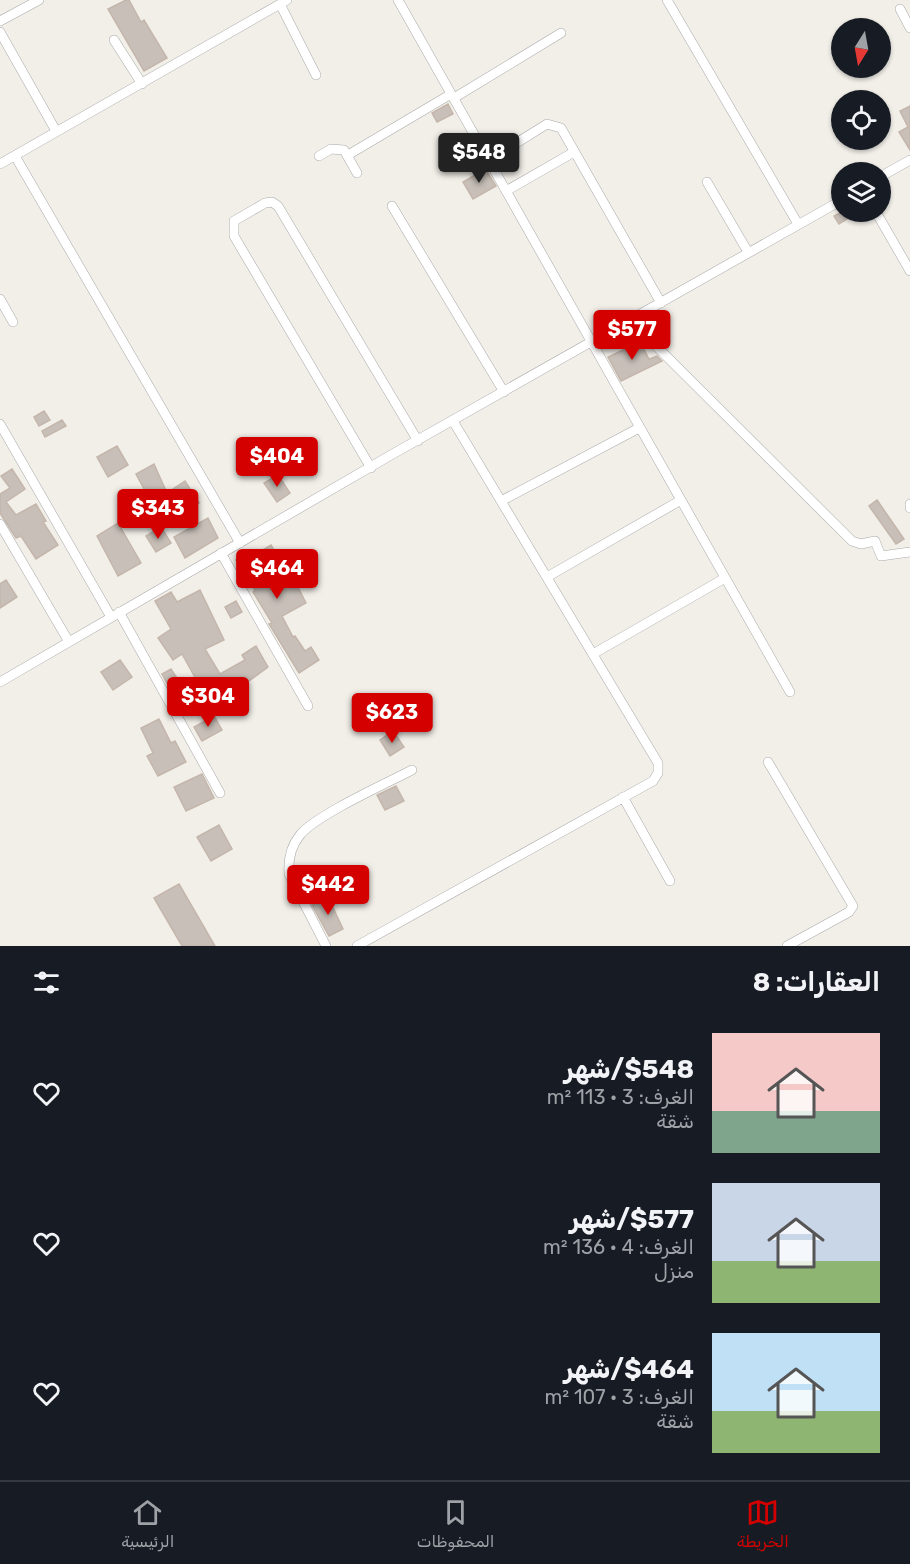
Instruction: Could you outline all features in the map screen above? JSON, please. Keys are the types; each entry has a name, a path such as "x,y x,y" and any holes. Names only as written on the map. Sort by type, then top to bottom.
{"street":[{"path":"0,21 39,0"},
{"path":"265,0 271,10"},
{"path":"398,0 790,692"},
{"path":"667,0 798,224"},
{"path":"0,164 284,2 316,75"},
{"path":"900,9 910,27"},
{"path":"0,32 56,131"},
{"path":"348,155 561,33"},
{"path":"114,40 142,84"},
{"path":"489,160 547,124 555,124 561,128 661,303"},
{"path":"319,156 338,148 348,155 357,173"},
{"path":"506,191 574,152"},
{"path":"15,156 240,543"},
{"path":"891,171 910,160"},
{"path":"707,182 748,252"},
{"path":"370,468 234,236 232,229 234,221 265,203 272,202 278,206 418,441"},
{"path":"392,206 504,392"},
{"path":"0,682 221,553 831,206"},
{"path":"882,222 910,271"},
{"path":"0,299 13,322"},
{"path":"630,320 852,541 861,544 875,541 880,556 910,552"},
{"path":"357,946 653,781 658,773 658,763 453,421"},
{"path":"0,424 220,793"},
{"path":"501,501 639,428"},
{"path":"547,577 681,500"},
{"path":"0,524 69,642"},
{"path":"221,553 308,706"},
{"path":"593,654 725,578"},
{"path":"768,762 853,906 849,912 787,946"},
{"path":"326,946 289,874 288,863 294,843 308,827 412,770"},
{"path":"623,797 670,881"}],"building":[{"path":"129,0 141,22 144,20 167,58 144,71 108,9"},
{"path":"448,104 453,114 437,122 432,113"},
{"path":"910,106 910,150 899,132 908,127 900,111"},
{"path":"485,169 496,186 473,199 463,182"},
{"path":"640,342 649,359 657,356 662,361 621,381 608,357"},
{"path":"44,411 50,420 39,426 34,417"},
{"path":"62,420 66,426 45,437 42,431"},
{"path":"117,446 128,465 108,477 97,457"},
{"path":"154,464 167,493 185,481 199,503 162,522 136,474"},
{"path":"12,469 25,489 6,502 16,515 36,504 46,521 43,522 58,545 36,559 21,536 16,538 0,513 0,494 10,488 1,476"},
{"path":"278,475 290,493 277,502 264,483"},
{"path":"877,500 904,539 896,544 869,506"},
{"path":"208,518 218,538 185,558 174,537"},
{"path":"118,523 141,563 118,576 97,536"},
{"path":"161,527 171,543 156,552 146,536"},
{"path":"271,545 285,569 288,568 306,603 282,616 293,637 295,636 305,651 311,647 319,660 299,673 269,624 272,623 236,560 251,551 254,555"},
{"path":"6,580 17,597 0,608 0,584"},
{"path":"200,590 224,640 205,649 220,674 245,660 242,655 256,646 268,667 238,689 235,685 184,714 162,674 171,669 184,689 197,681 182,654 173,660 158,638 171,629 155,601 171,592 177,602"},
{"path":"236,601 242,612 231,618 225,607"},
{"path":"120,660 132,677 113,690 101,672"},
{"path":"214,716 222,730 202,741 194,727"},
{"path":"159,719 171,743 175,741 186,762 158,776 147,756 153,753 141,728"},
{"path":"393,731 404,747 390,756 380,740"},
{"path":"202,774 214,798 186,811 174,787"},
{"path":"396,786 404,801 385,810 377,795"},
{"path":"219,825 232,849 211,861 197,837"},
{"path":"179,884 215,946 182,946 154,898"},
{"path":"328,897 343,929 329,936 312,905"}]}
